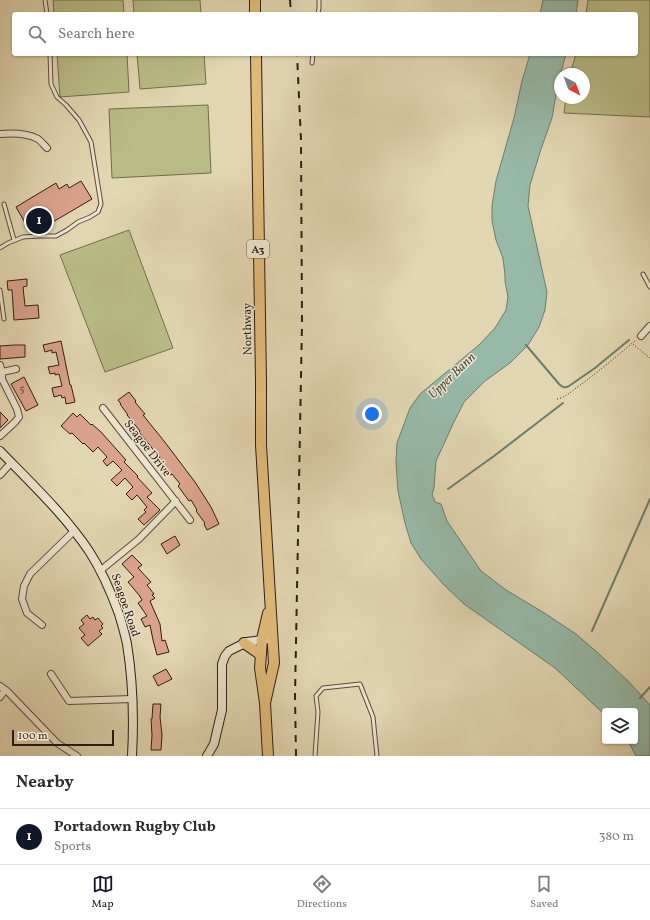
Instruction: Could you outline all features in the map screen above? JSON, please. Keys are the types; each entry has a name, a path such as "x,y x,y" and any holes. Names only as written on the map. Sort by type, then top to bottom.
{"highway":[{"path":"255,0 256,12"},
{"name":"Northway","path":"256,56 261,445 271,615 270,632 261,655 260,668 265,703 268,756"},
{"name":"Northway","path":"265,703 274,663 268,639 270,604"},
{"path":"244,643 261,655"}],"main road":[{"name":"Seagoe Road","path":"0,451 74,531 101,570 110,590 124,628 127,643 132,699 132,756"},
{"path":"207,756 214,744 222,710 222,664 225,656 229,651 244,643 268,639"}],"street":[{"path":"0,134 25,135 39,140 47,148"},
{"path":"641,336 650,326"},
{"path":"0,436 19,417 17,409 2,379 1,368 16,369"},
{"name":"Seagoe Drive","path":"103,408 190,520"},
{"path":"0,475 11,463"},
{"path":"101,570 139,539 176,501"},
{"path":"42,625 27,613 22,599 24,586 30,574 74,531"},
{"path":"51,674 69,701 132,699"},
{"path":"0,697 3,688 57,744 78,756"}],"lane":[{"path":"45,0 46,12"},
{"path":"318,12 319,0"},
{"path":"0,248 23,237 56,236 78,222 98,212 100,204 91,142 79,120 57,97 51,84 50,56"},
{"path":"312,63 313,56"},
{"path":"4,204 14,240"},
{"path":"643,274 650,287"},
{"path":"0,290 4,319"},
{"path":"315,756 318,712 316,696 323,688 360,684 373,717 377,756"}],"path":[{"path":"557,399 566,396 641,336"},
{"path":"632,343 650,358"}],"shaded area":[{"path":"53,0 123,0 124,12 54,12"},
{"path":"133,0 200,0 201,12 134,12"},
{"path":"588,0 650,0 650,117 564,113 565,104 590,104 590,68 572,68 575,56 638,56 638,12 586,12"},
{"path":"57,56 127,56 129,92 60,97"},
{"path":"137,56 204,56 206,84 140,89"},
{"path":"208,105 211,173 112,178 109,109"},
{"path":"129,230 173,348 105,372 60,255"}],"water":[{"path":"543,0 578,0 576,12 540,12"},
{"name":"Upper Bann","path":"529,56 565,56 562,68 554,68 554,104 552,118 530,185 528,206 547,292 545,310 539,327 528,345 510,363 485,381 464,402 436,461 434,488 432,494 435,502 441,504 447,521 481,571 506,590 576,634 629,682 650,705 650,756 636,756 630,744 638,744 638,708 602,708 602,712 555,668 464,604 444,585 421,559 411,543 398,491 396,462 397,443 410,408 420,394 479,345 495,328 506,310 508,297 503,258 496,240 492,221 492,206 496,181"}],"building":[{"path":"81,181 92,199 34,233 31,233 16,207 56,183 59,189 67,184 69,188"},
{"path":"27,279 27,286 23,287 25,306 38,305 39,318 14,320 12,290 8,290 7,281"},
{"path":"61,341 75,402 66,404 65,397 62,398 61,395 54,397 52,388 62,386 59,374 50,374 48,367 59,365 56,352 52,353 52,350 45,352 43,345"},
{"path":"25,345 25,357 0,359 0,346"},
{"path":"24,377 38,405 26,411 11,384"},
{"path":"129,392 145,414 143,415 195,482 211,507 219,524 207,530 204,524 205,523 196,511 197,510 191,500 189,501 178,486 180,484 162,465 158,459 160,458 127,415 118,400"},
{"path":"0,412 8,420 0,428"},
{"path":"73,413 77,417 80,414 101,432 126,460 124,462 152,493 147,497 160,510 144,525 138,519 146,512 144,510 147,507 137,495 132,500 126,494 133,487 125,478 117,486 111,480 122,470 113,461 107,466 103,461 107,457 98,447 93,452 72,433 70,434 61,426"},
{"path":"175,536 180,545 167,554 161,544"},
{"path":"132,555 142,565 138,568 151,582 147,585 154,594 152,595 155,598 150,601 160,624 162,641 165,640 169,652 157,655 150,625 145,627 141,619 147,616 138,603 142,600 128,582 134,577 122,564"},
{"path":"87,615 90,619 93,617 95,620 98,618 103,624 101,626 103,628 99,631 102,634 88,646 81,638 85,635 79,628 84,624 81,620"},
{"path":"166,669 172,679 158,686 153,676"},
{"path":"153,704 161,704 161,750 151,750 151,719"}],"waterway":[{"path":"526,345 559,384 565,387 569,386 595,368 629,340"},
{"path":"448,489 563,403"},
{"path":"592,631 650,499"},
{"path":"640,698 650,687"}],"railway":[{"path":"290,0 291,12"},
{"path":"296,756 295,696 302,324 301,140 297,56"}],"place":[{"name":"Portadown Rugby Club","path":"39,221"}]}
